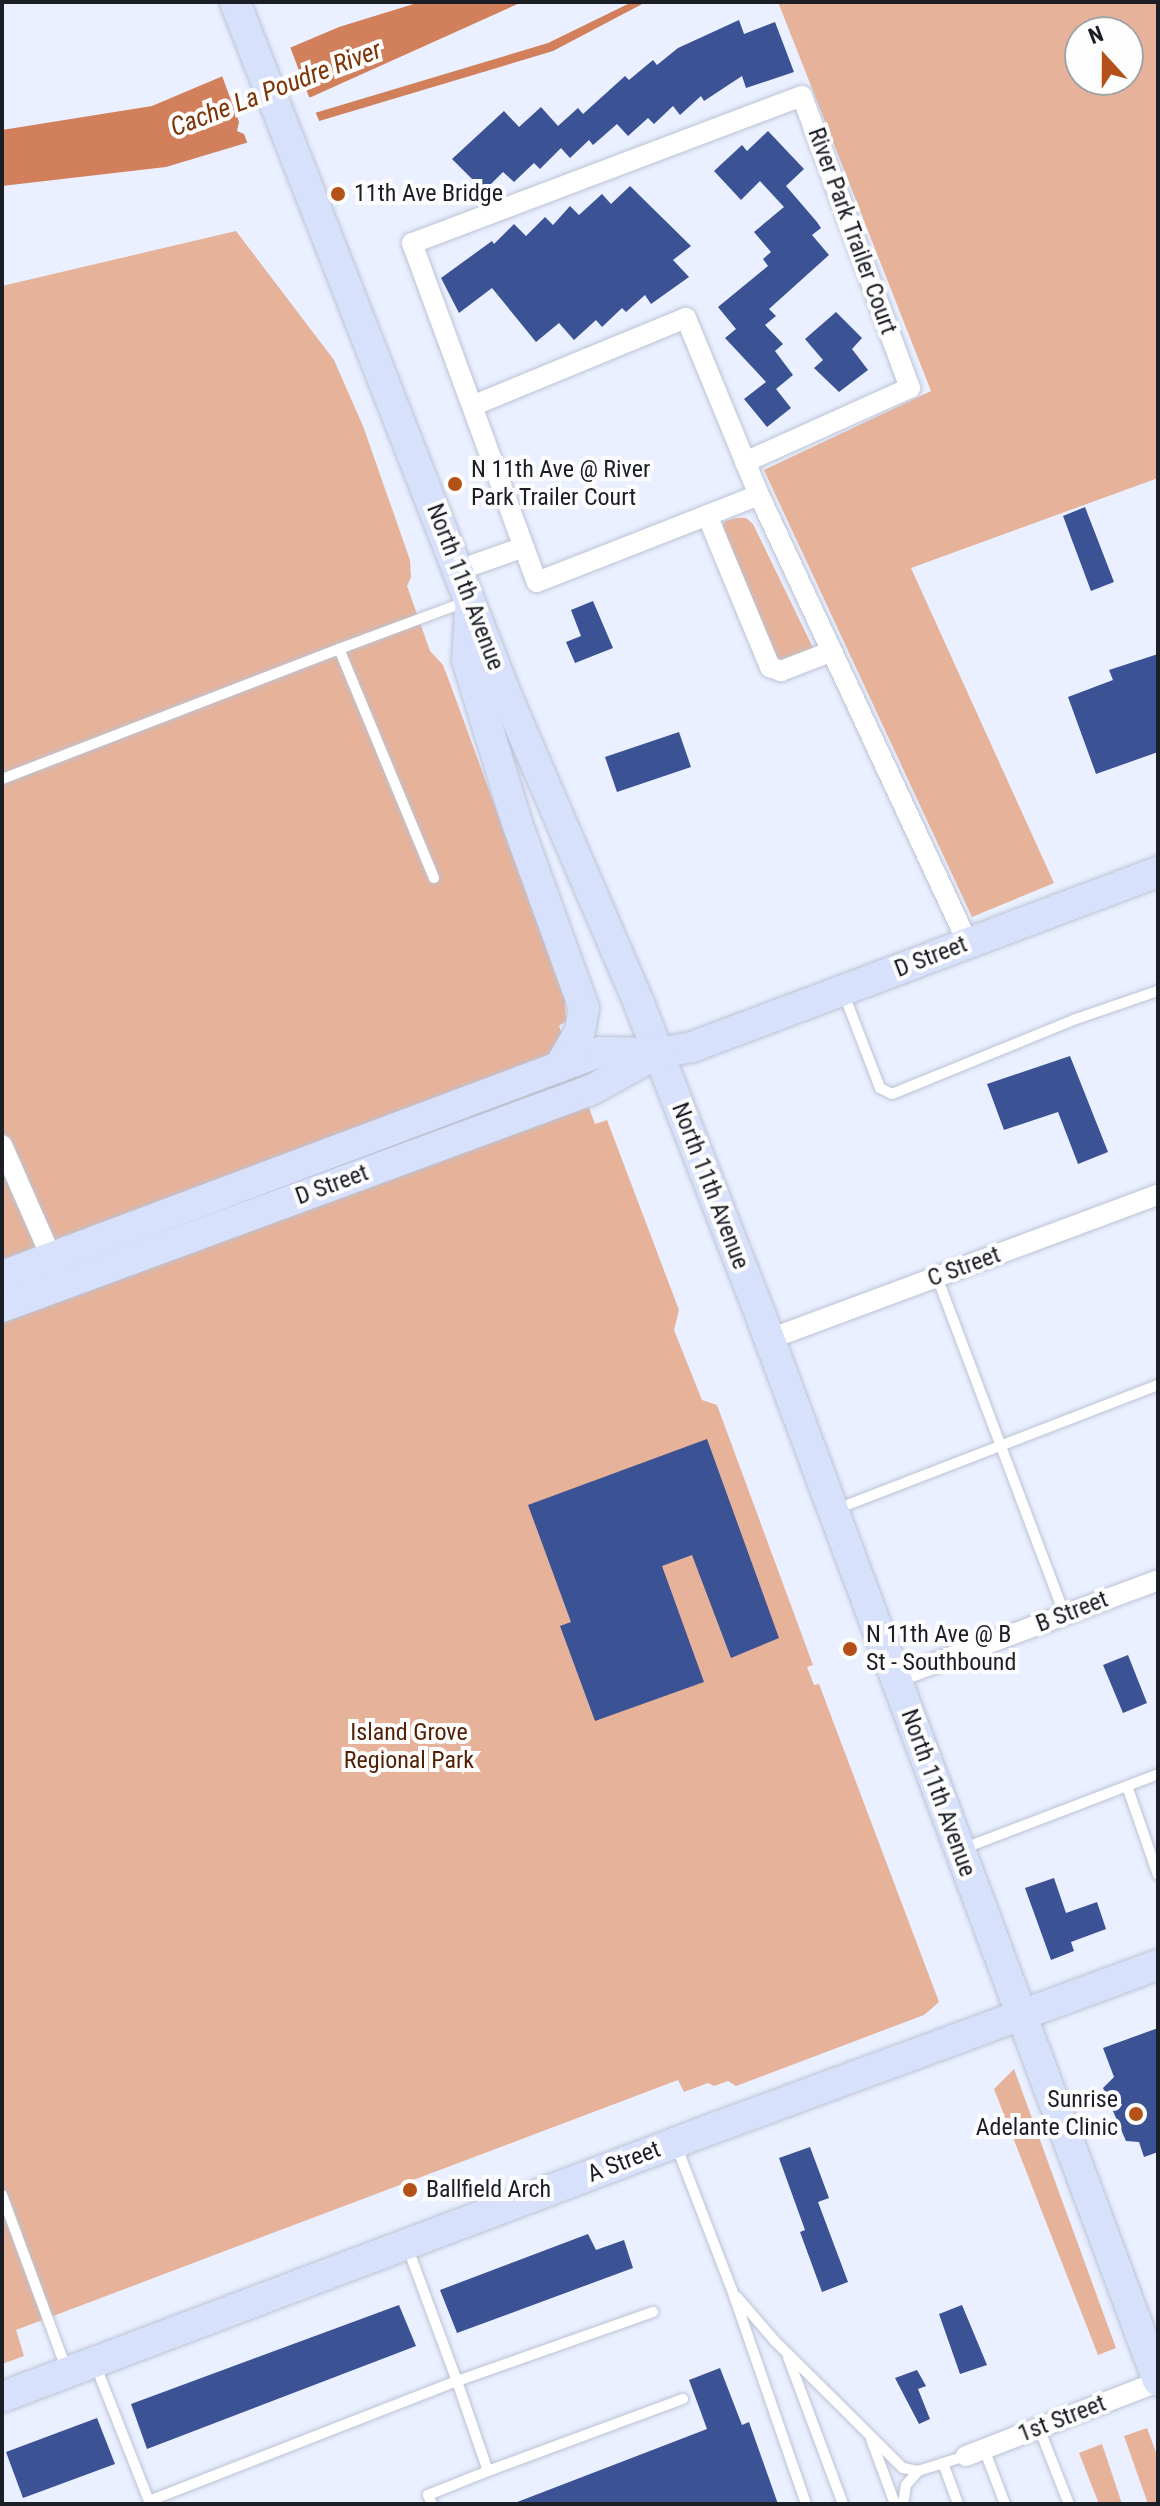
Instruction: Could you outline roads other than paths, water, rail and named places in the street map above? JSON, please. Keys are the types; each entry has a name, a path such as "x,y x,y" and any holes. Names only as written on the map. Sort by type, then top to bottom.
{"street":[{"name":"North 11th Avenue","path":"235,2 508,699 658,1053 770,1339 1158,2382"},
{"name":"River Park Trailer Court","path":"472,406 412,243 802,96 910,388 745,462"},
{"path":"759,495 537,582 472,406 686,318 759,495 968,944"},
{"path":"707,515 770,667 781,671 830,652"},
{"path":"459,570 524,547"},
{"path":"471,600 467,660 517,823 584,1008 580,1031 559,1067"},
{"name":"D Street","path":"2,1307 53,1262 559,1067 600,1052 658,1053 692,1047 1158,872"},
{"name":"D Street","path":"2,1276 591,1090 658,1053"},
{"path":"2,1145 53,1262"},
{"name":"C Street","path":"770,1339 1158,1195"},
{"name":"B Street","path":"895,1678 1158,1580"},
{"name":"A Street","path":"2,2397 675,2142 1158,1965"},
{"name":"1st Street","path":"975,2452 1158,2382"}],"lane":[{"path":"2,779 471,600"},
{"path":"339,649 434,878"},
{"path":"843,991 880,1088 892,1094 1076,1019 1158,991"},
{"path":"937,1277 1065,1615"},
{"path":"832,1511 1158,1385"},
{"path":"959,1850 1158,1774"},
{"path":"1127,1786 1158,1875"},
{"path":"675,2142 732,2290 806,2504"},
{"path":"2,2195 145,2502 457,2381 653,2312"},
{"path":"406,2244 488,2471"},
{"path":"732,2290 786,2352 903,2468 918,2471 975,2452 1005,2504"},
{"path":"786,2352 843,2504"},
{"path":"432,2504 428,2495 683,2399"},
{"path":"1039,2428 1069,2504"},
{"path":"870,2438 895,2504"},
{"path":"943,2463 958,2504"},
{"path":"903,2504 906,2485 918,2471"}],"water":[{"name":"Cache La Poudre River","path":"420,2 522,2 309,98 298,118 548,43 632,2 646,2 553,51 166,167 2,186 2,130 152,106 339,27"}],"place":[{"name":"11th Ave Bridge","path":"338,194"},
{"name":"N 11th Ave @ River Park Trailer Court","path":"455,484"},
{"name":"N 11th Ave @ B St - Southbound","path":"850,1649"},
{"name":"Sunrise Adelante Clinic","path":"1136,2114"},
{"name":"Ballfield Arch","path":"410,2190"}],"park label":[{"name":"Island Grove Regional Park","path":"409,1747"}]}
